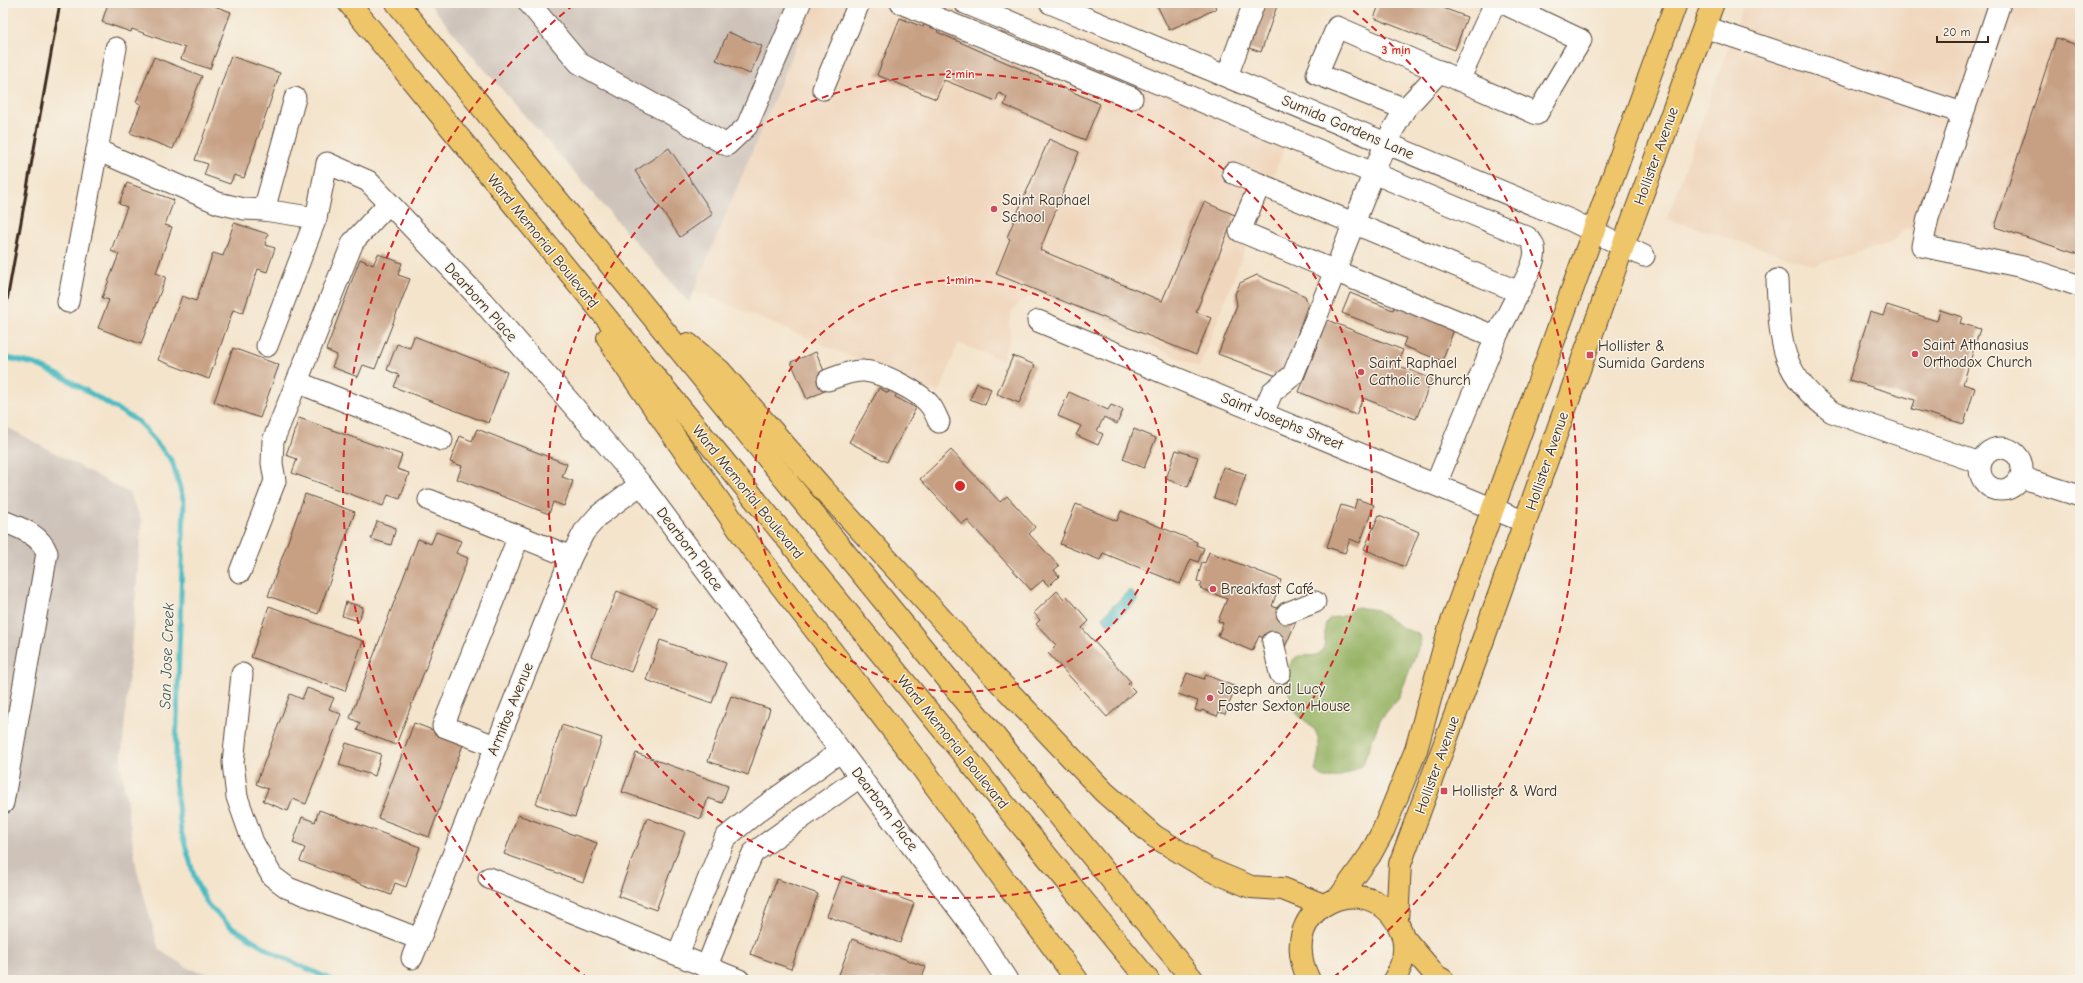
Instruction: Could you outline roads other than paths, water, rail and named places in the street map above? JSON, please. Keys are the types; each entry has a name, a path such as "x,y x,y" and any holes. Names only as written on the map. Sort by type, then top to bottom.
{"main road":[{"name":"Ward Memorial Boulevard","path":"348,3 1148,980"},
{"path":"397,3 1193,980"},
{"name":"Hollister Avenue","path":"1304,975 1299,947 1303,930 1311,916 1331,901 1370,854 1383,831 1416,750 1449,630 1495,509 1593,231 1676,3"},
{"name":"Hollister Avenue","path":"1394,980 1400,970 1404,954 1400,929 1400,864 1525,522 1623,246 1713,3"},
{"path":"574,280 621,360 751,546 923,769 1077,980"},
{"path":"649,312 720,371 822,488 989,672 1104,792 1154,836 1208,869 1251,887 1283,889 1331,901 1356,896 1372,900 1386,909 1436,976 1443,980"}],"street":[{"path":"529,3 579,63 726,145 747,126 800,3"},
{"path":"823,89 859,3"},
{"path":"901,3 1132,98"},
{"path":"965,3 1527,237 1533,242 1535,247 1534,256 1519,292 1496,337 1436,484"},
{"name":"Sumida Gardens Lane","path":"1050,3 1386,142 1593,231 1644,256"},
{"path":"1227,76 1254,3"},
{"path":"1405,109 1316,74 1337,27 1537,114 1581,40 1495,3 1459,80"},
{"path":"2000,3 1928,218 1922,246 2022,267 2080,286"},
{"path":"1704,27 1962,113"},
{"path":"68,302 116,48"},
{"path":"1263,413 1272,392 1293,375 1386,142 1405,109 1440,71"},
{"path":"264,210 295,98"},
{"path":"97,150 218,203 244,209 264,210 316,218 267,346"},
{"name":"Dearborn Place","path":"316,218 328,163 368,180 388,204 483,302 641,484 861,776 973,928 1006,980"},
{"path":"1233,173 1519,292"},
{"path":"1260,184 1240,231 1335,272 1496,337"},
{"path":"240,572 274,481 272,463 273,441 353,242 388,204"},
{"path":"1777,280 1781,332 1785,353 1793,374 1815,400 1838,415 1980,463"},
{"name":"Saint Josephs Street","path":"1038,321 1525,522"},
{"path":"828,380 855,371 866,371 876,374 916,392 930,405 939,422"},
{"path":"297,382 442,440"},
{"path":"1994,449 2008,449 2019,458 2022,464 2021,475 2016,484 2011,488 1997,490 1985,483 1981,477 1980,463 1988,452 1994,449"},
{"path":"2021,475 2032,481 2080,496"},
{"name":"Armitos Avenue","path":"242,674 233,763 237,797 253,842 272,876 288,888 415,948 571,557 584,532 599,515 641,484"},
{"path":"429,500 571,557"},
{"path":"3,521 29,532 43,542 47,553 3,802"},
{"path":"496,746 444,726 518,536"},
{"path":"1287,612 1315,602"},
{"path":"1273,642 1280,673"},
{"path":"678,954 725,838 756,812 841,751"},
{"path":"707,966 742,876 753,854 861,776"},
{"path":"488,878 739,980"}],"water":[{"path":"1128,591 1132,591 1137,597 1137,601 1112,624 1108,624 1103,618 1104,615"}],"waterway":[{"name":"San Jose Creek","path":"3,357 35,364 63,377 139,422 172,461 184,502 175,780 181,831 196,882 208,905 230,926 277,955 332,980"}],"tunnel":[{"path":"1273,642 1283,616 1287,613"}],"railway":[{"path":"3,323 60,3"}],"place":[{"name":"Saint Raphael School","path":"994,209"},
{"name":"Saint Athanasius Orthodox Church","path":"1915,354"},
{"name":"Hollister & Sumida Gardens","path":"1590,355"},
{"name":"Saint Raphael Catholic Church","path":"1361,372"},
{"name":"Breakfast Café","path":"1213,589"},
{"name":"Joseph and Lucy Foster Sexton House","path":"1210,698"},
{"name":"Hollister & Ward","path":"1444,791"}]}
